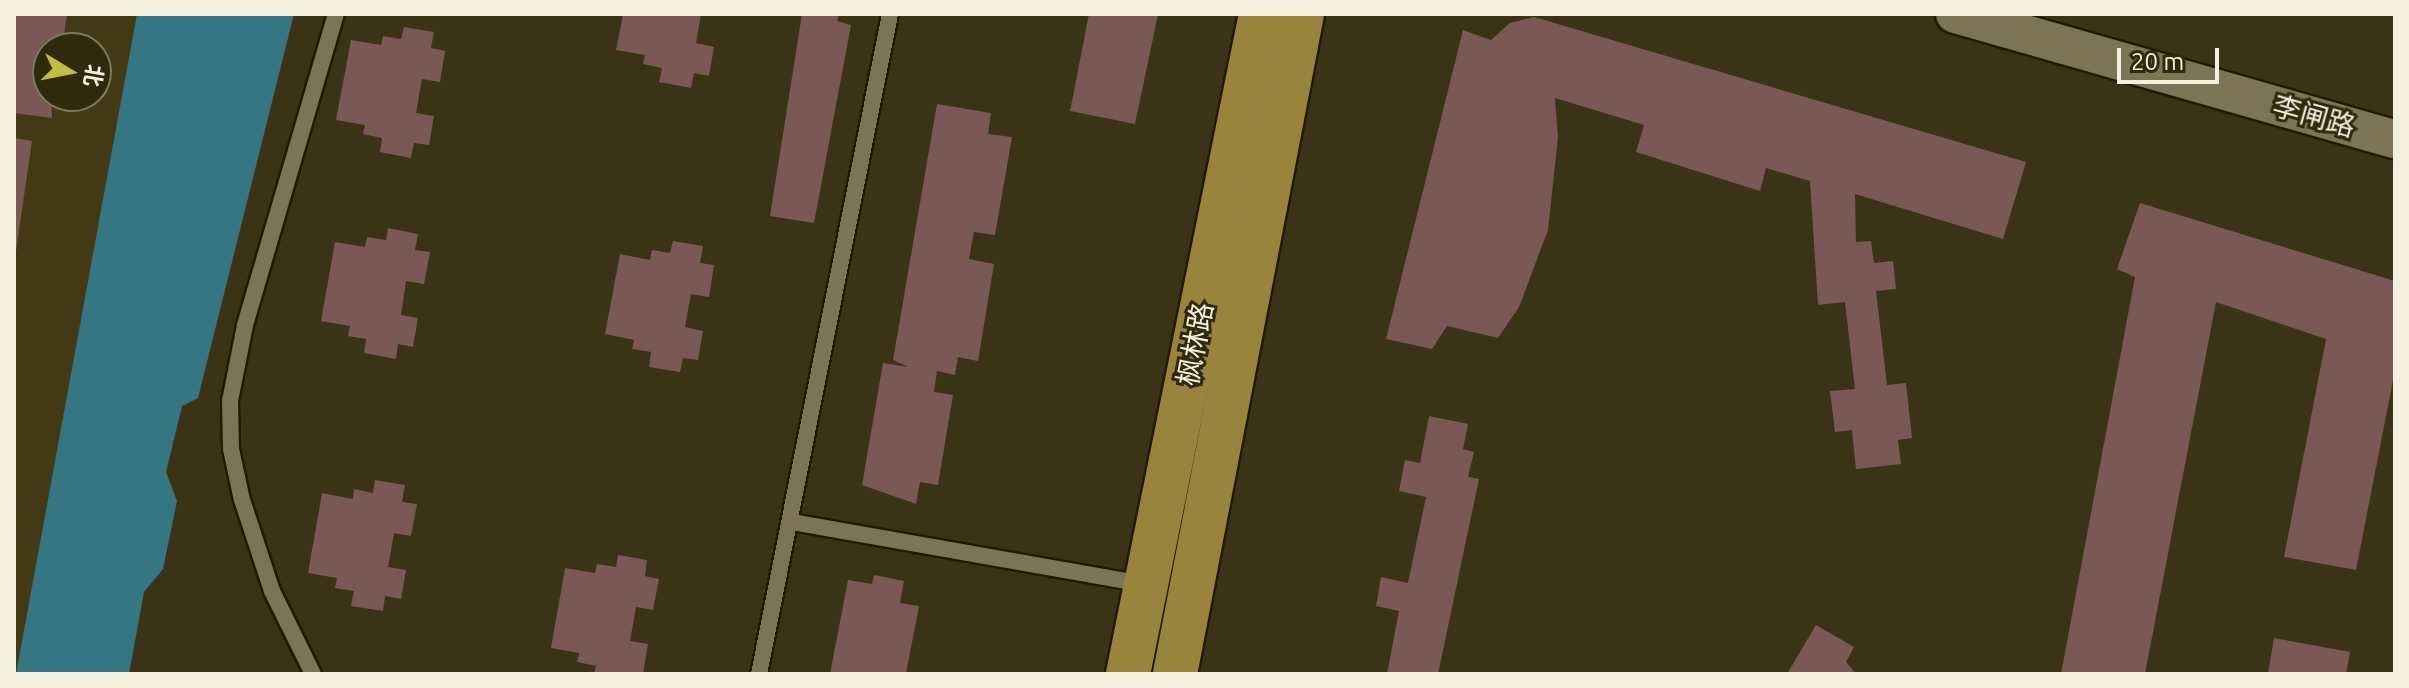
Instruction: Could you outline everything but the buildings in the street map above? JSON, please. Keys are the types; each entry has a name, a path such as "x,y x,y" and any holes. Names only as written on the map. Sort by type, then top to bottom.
{"main road":[{"name":"枫林路","path":"1128,674 1261,14"},
{"name":"枫林路","path":"1175,674 1302,14"}],"street":[{"name":"李闸路","path":"1955,14 2395,139"}],"lane":[{"path":"313,674 272,591 242,500 231,449 230,401 245,325 336,14"},
{"path":"759,674 792,522 890,14"},
{"path":"792,522 1146,584"}],"shaded area":[{"path":"14,14 149,14 25,674 14,674"}],"water":[{"path":"137,14 294,14 198,398 182,406 166,472 177,501 163,569 144,592 129,674 16,674"}]}
